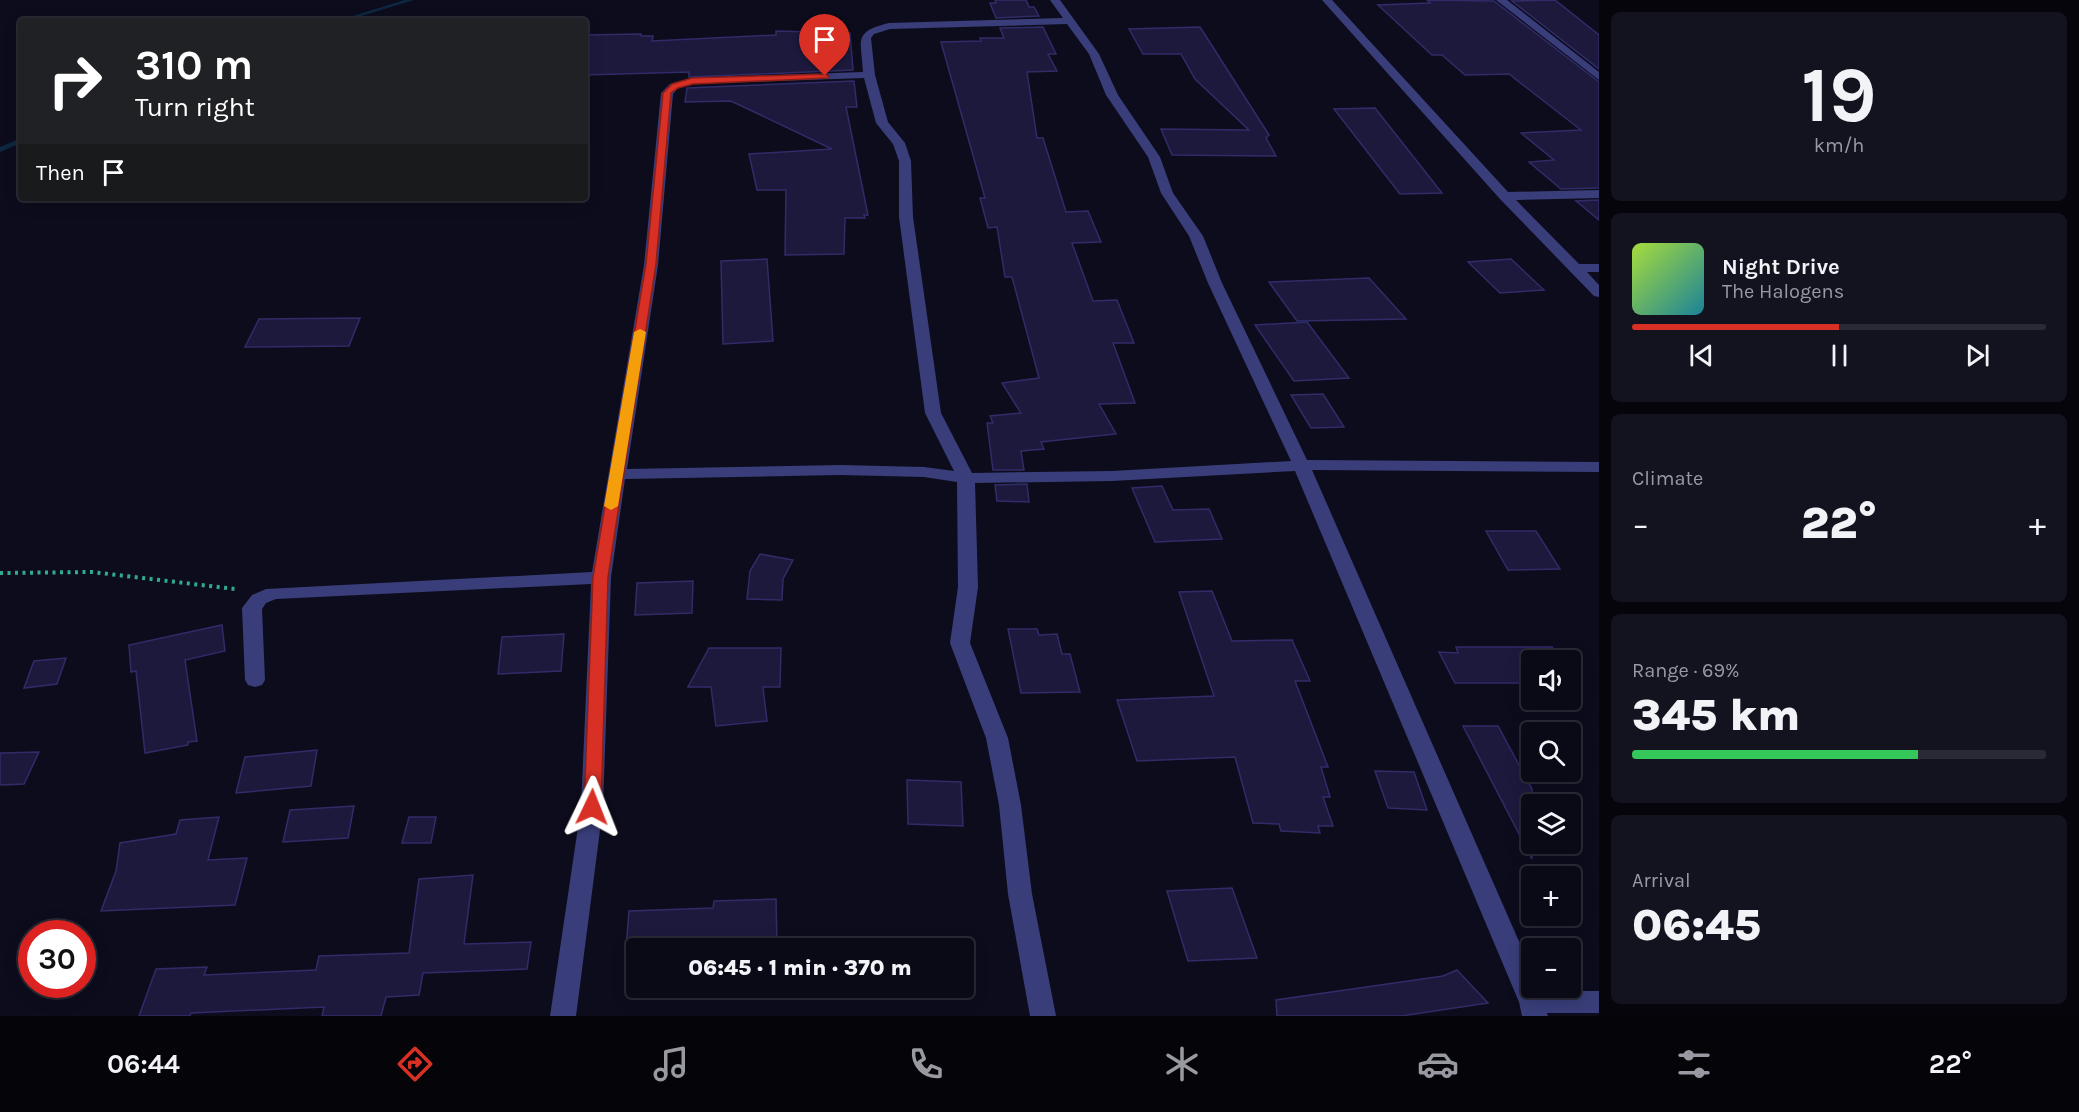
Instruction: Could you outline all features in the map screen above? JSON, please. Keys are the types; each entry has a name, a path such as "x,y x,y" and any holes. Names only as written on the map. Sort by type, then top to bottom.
{"street":[{"path":"1055,0 1094,54 1112,95 1154,158 1167,193 1196,236 1215,283 1301,465 1533,1009 1599,1002"},
{"path":"1327,0 1504,196 1599,293"},
{"path":"1501,0 1599,77"},
{"path":"1042,1016 1020,894 1010,805 997,738 960,643 968,587 966,478 933,413 906,217 905,161 899,143 882,123 869,75 866,38 870,32 889,26 1071,21"},
{"path":"563,1016 592,807 601,577 651,264 667,93 675,86 692,81 869,75"},
{"path":"1504,196 1599,194"},
{"path":"1575,268 1599,268"},
{"path":"617,475 650,472 841,470 924,471 966,478 1112,476 1334,464 1385,468 1599,466"},
{"path":"255,680 252,608 259,599 273,593 601,577"}],"path":[{"path":"0,573 92,572 273,593"}],"building":[{"path":"995,0 1026,0 1029,7 1034,7 1039,16 996,18 990,3 996,3"},
{"path":"1427,0 1494,1 1599,82 1599,188 1561,189 1529,162 1554,160 1521,133 1581,130 1509,74 1465,75 1442,55 1432,55 1378,5 1430,3"},
{"path":"1555,0 1599,35 1599,69 1512,1"},
{"path":"1043,27 1056,54 1048,54 1057,71 1027,72 1037,138 1043,138 1066,212 1088,211 1101,242 1072,243 1093,301 1117,300 1134,343 1113,343 1135,403 1099,404 1116,434 1041,442 1044,449 1021,451 1024,470 993,470 987,423 993,423 990,416 1021,413 1002,383 1039,378 1012,277 1005,277 997,227 988,228 980,198 985,198 941,42 1004,38 1000,28"},
{"path":"1200,27 1269,135 1266,138 1276,156 1172,155 1161,129 1249,130 1195,79 1181,54 1143,54 1129,29"},
{"path":"776,31 850,33 853,70 689,77 689,72 588,75 588,35 641,34 641,36 653,36 652,41 776,35"},
{"path":"854,81 857,107 846,107 868,215 864,215 865,218 845,218 844,254 785,255 786,190 757,190 749,154 832,149 731,101 685,102 687,88"},
{"path":"1375,108 1442,193 1400,194 1334,109"},
{"path":"1599,200 1599,220 1576,201"},
{"path":"767,259 773,341 723,344 721,261"},
{"path":"1511,259 1544,290 1500,293 1468,262"},
{"path":"1369,278 1406,319 1297,321 1269,282"},
{"path":"360,318 349,346 245,347 259,319"},
{"path":"1307,322 1349,378 1294,381 1255,325"},
{"path":"1323,394 1344,427 1311,428 1291,395"},
{"path":"1027,484 1029,502 997,501 995,485"},
{"path":"1162,486 1173,510 1209,509 1222,539 1155,542 1132,488"},
{"path":"1486,531 1536,531 1560,569 1508,570"},
{"path":"760,554 793,560 783,579 782,600 747,599 750,571"},
{"path":"693,581 692,613 635,615 637,583"},
{"path":"1212,591 1232,641 1292,640 1310,681 1295,681 1328,767 1321,767 1330,797 1323,797 1333,826 1318,826 1320,833 1281,831 1279,824 1253,823 1235,757 1137,761 1117,700 1214,696 1179,592"},
{"path":"222,625 225,651 185,660 197,741 188,742 188,745 145,753 136,671 131,672 129,645"},
{"path":"1008,629 1037,629 1039,635 1057,634 1062,654 1070,654 1080,692 1021,693"},
{"path":"564,634 561,671 498,674 502,637"},
{"path":"1456,647 1552,647 1554,650 1521,650 1521,683 1455,683 1439,652 1458,653"},
{"path":"709,648 781,648 780,687 763,687 767,721 716,726 711,687 688,687"},
{"path":"66,658 57,684 24,688 34,661"},
{"path":"1463,726 1498,726 1521,769 1521,782 1528,782 1532,789 1532,794 1521,794 1521,838"},
{"path":"317,750 311,786 236,793 245,757"},
{"path":"39,752 24,784 0,785 0,753"},
{"path":"1375,771 1414,772 1427,810 1388,808"},
{"path":"907,780 961,782 963,826 908,824"},
{"path":"354,806 348,838 283,842 290,810"},
{"path":"219,817 208,860 247,858 235,905 101,911 116,871 120,843 176,834 180,820"},
{"path":"409,817 436,817 431,843 402,843"},
{"path":"473,875 464,944 531,942 527,969 423,973 419,995 386,997 381,1016 322,1016 324,1007 191,1013 190,1016 139,1016 156,969 207,967 204,975 316,970 319,956 409,953 419,879"},
{"path":"1232,888 1257,958 1188,961 1167,891"},
{"path":"776,899 777,938 627,938 629,911 713,908 714,901"},
{"path":"1457,970 1488,1003 1401,1016 1277,1016 1276,1000 1443,976"}],"waterway":[{"path":"349,18 411,0"},
{"path":"0,150 18,141"}],"slow traffic":[{"path":"611,506 640,332"}],"route":[{"path":"592,807 601,577 651,264 667,93 675,86 692,81 825,76"}]}
